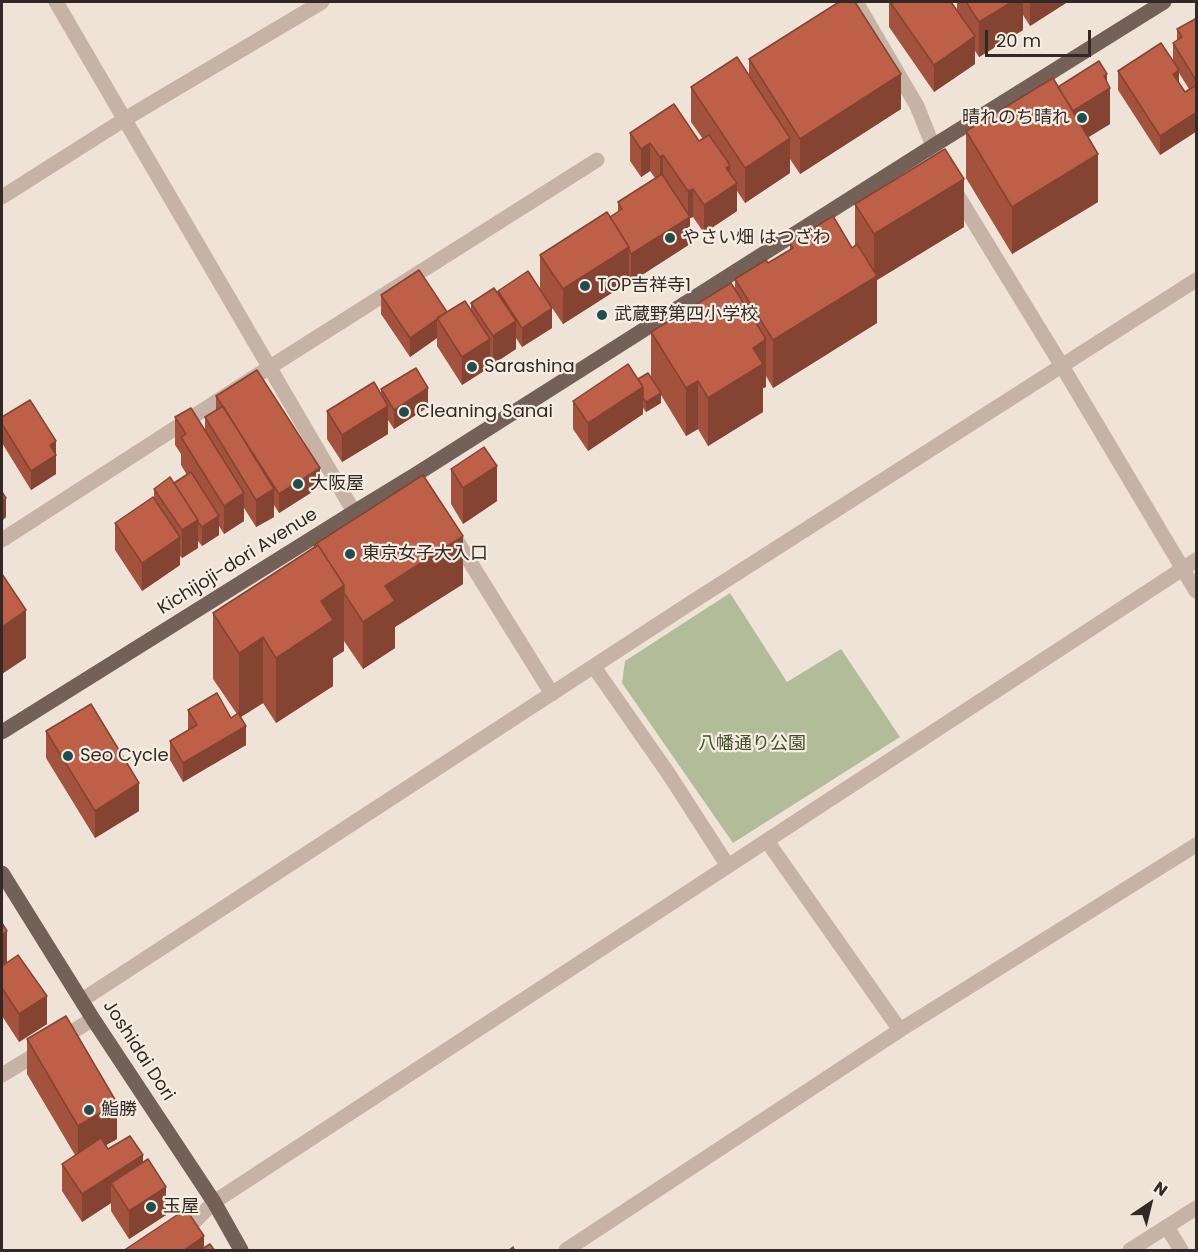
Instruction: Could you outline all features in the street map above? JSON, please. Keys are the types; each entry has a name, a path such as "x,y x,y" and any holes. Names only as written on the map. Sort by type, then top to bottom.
{"main road":[{"name":"Kichijoji-dori Avenue","path":"2,732 354,512 418,480 933,146 1164,2"},
{"name":"Joshidai Dori","path":"2,873 93,1019 214,1202 241,1251"}],"street":[{"path":"56,2 354,512"},
{"path":"2,197 322,2"},
{"path":"856,2 916,106 948,180 1197,591"},
{"path":"2,540 597,160"},
{"path":"82,1000 689,604 1197,280"},
{"path":"443,520 552,694"},
{"path":"153,1251 186,1230 214,1202 1197,560"},
{"path":"594,667 668,773 728,866"},
{"path":"767,841 900,1030"},
{"path":"566,1251 900,1030 1197,845"},
{"path":"2,1075 93,1019"},
{"path":"1130,1251 1197,1208"},
{"path":"1167,1227 1181,1251"}],"green space":[{"name":"八幡通り公園","path":"730,593 787,682 841,649 900,737 733,843 622,683 625,661"}],"building":[{"path":"839,2 855,2 901,74 800,139 749,59"},
{"path":"890,2 951,2 975,36 934,65"},
{"path":"966,2 1012,2 979,22"},
{"path":"1197,18 1197,82 1173,43 1182,37 1177,29"},
{"path":"1161,43 1179,70 1173,74 1185,92 1195,86 1197,88 1197,112 1160,136 1118,71"},
{"path":"737,57 790,138 745,168 691,87"},
{"path":"1099,61 1107,74 1104,76 1110,88 1073,111 1058,87"},
{"path":"1053,78 1098,154 1012,207 966,131"},
{"path":"674,104 699,141 709,135 730,165 726,168 737,183 704,205 693,189 688,191 663,155 660,157 650,143 641,149 630,133"},
{"path":"945,149 964,179 874,234 855,204"},
{"path":"662,174 690,217 631,254 610,217 622,209 618,202"},
{"path":"607,212 629,247 563,289 540,255"},
{"path":"833,216 852,248 857,244 877,276 773,340 735,279 766,260 768,263 793,248 790,243"},
{"path":"419,270 447,312 410,338 381,295"},
{"path":"528,271 552,308 522,328 498,291"},
{"path":"731,283 766,339 753,348 763,364 708,398 698,381 686,388 651,332"},
{"path":"494,288 516,321 493,336 471,303"},
{"path":"465,301 490,339 462,357 437,318"},
{"path":"628,364 643,387 588,423 573,401"},
{"path":"416,368 428,388 394,410 381,389"},
{"path":"257,370 320,468 279,494 216,396"},
{"path":"648,373 661,393 646,402 643,398 643,387 638,379"},
{"path":"374,382 388,406 342,435 327,411"},
{"path":"30,400 56,441 50,445 56,455 31,471 2,424 2,417"},
{"path":"223,406 274,489 256,500 205,417"},
{"path":"191,408 244,493 224,506 181,437 186,434 175,417"},
{"path":"484,447 497,466 463,488 451,469"},
{"path":"191,472 219,516 202,527 174,483"},
{"path":"423,475 463,536 385,586 395,601 363,622 344,593 344,585 318,545 315,547 314,545"},
{"path":"170,477 198,520 182,530 154,489"},
{"path":"153,497 180,537 142,563 115,523"},
{"path":"318,545 344,585 321,601 333,620 276,658 263,637 239,653 213,613"},
{"path":"2,574 26,610 2,627"},
{"path":"217,693 231,718 238,713 246,726 183,763 170,741 197,725 188,710"},
{"path":"91,704 139,783 95,811 46,731"},
{"path":"2,923 7,931 2,935"},
{"path":"18,955 47,996 19,1014 2,988 2,966"},
{"path":"66,1016 117,1103 78,1126 27,1039"},
{"path":"130,1136 143,1155 82,1194 62,1164 101,1138 108,1149"},
{"path":"148,1159 166,1187 129,1211 111,1183"},
{"path":"186,1209 204,1236 183,1251 123,1251"},
{"path":"210,1244 215,1251 199,1251"}],"place":[{"name":"晴れのち晴れ","path":"1082,118"},
{"name":"やさい畑 はつざわ","path":"670,238"},
{"name":"TOP吉祥寺1","path":"585,286"},
{"name":"武蔵野第四小学校","path":"602,315"},
{"name":"Sarashina","path":"472,367"},
{"name":"Cleaning Sanai","path":"404,412"},
{"name":"大阪屋","path":"298,484"},
{"name":"東京女子大入口","path":"350,554"},
{"name":"Seo Cycle","path":"68,756"},
{"name":"鮨勝","path":"89,1110"},
{"name":"玉屋","path":"151,1207"}]}
